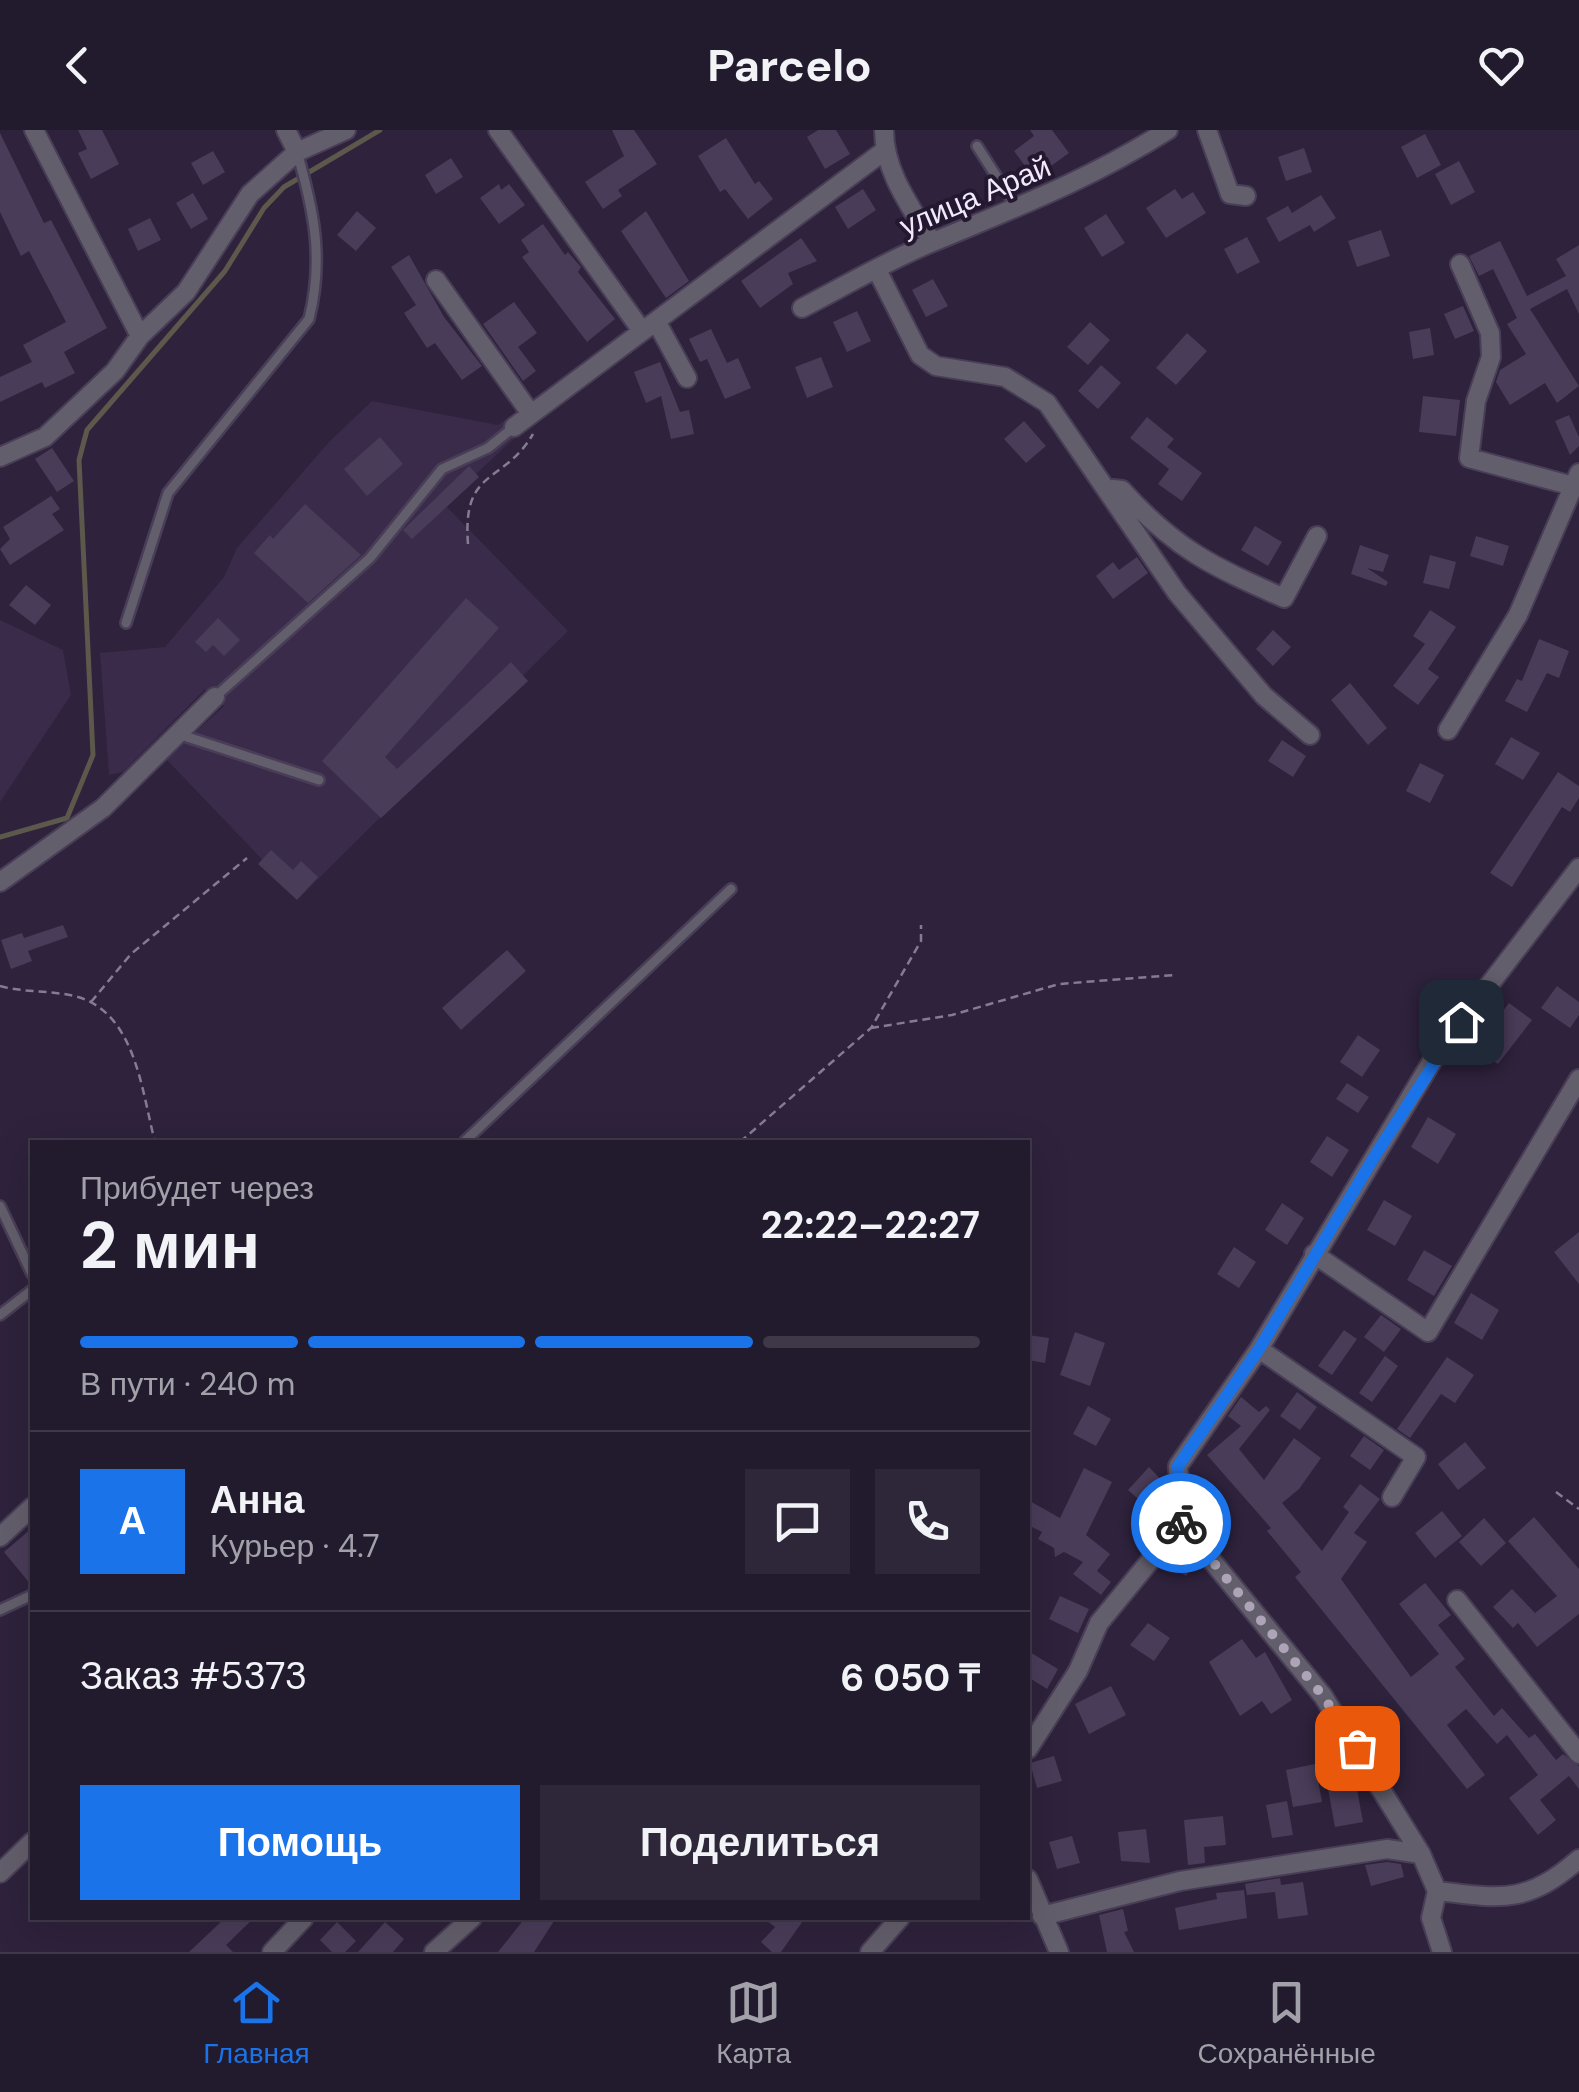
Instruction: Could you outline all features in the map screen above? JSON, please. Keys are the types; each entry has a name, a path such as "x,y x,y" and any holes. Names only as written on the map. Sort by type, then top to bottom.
{"street":[{"path":"34,130 140,336"},
{"path":"286,130 297,152"},
{"path":"0,457 45,437 115,370 140,336 186,292 250,194 297,152 346,130"},
{"path":"498,130 687,378"},
{"path":"884,130 884,151 899,188 932,242"},
{"name":"улица Арай","path":"802,308 932,242 1017,209 1114,164 1168,130"},
{"path":"1207,130 1230,194 1246,196"},
{"path":"514,426 884,151"},
{"path":"1448,730 1518,614 1576,480 1469,458 1476,401 1492,357 1490,333 1460,264"},
{"path":"877,270 920,355 936,366 1005,378 1027,387 1047,403 1188,606 1264,696 1310,735"},
{"path":"436,280 532,414"},
{"path":"1108,488 1122,490 1162,534 1218,569 1284,598 1317,536"},
{"path":"0,882 103,808 215,697"},
{"path":"1442,1952 1431,1918 1437,1891 1422,1854 1323,1696 1180,1523 1178,1466 1259,1349 1437,1054 1579,868"},
{"path":"1314,1254 1428,1332 1579,1079"},
{"path":"1259,1349 1416,1457 1392,1497"},
{"path":"0,1537 30,1510"},
{"path":"1030,1746 1078,1672 1099,1623 1180,1523"},
{"path":"1457,1600 1579,1754"},
{"path":"0,1873 30,1844"},
{"path":"1042,1916 1180,1881 1387,1849 1422,1854"},
{"path":"1437,1891 1516,1898 1550,1884 1579,1859"},
{"path":"1030,1885 1060,1952"},
{"path":"272,1952 302,1920"},
{"path":"434,1952 470,1920"},
{"path":"870,1952 898,1920"}],"lane":[{"path":"977,146 1017,209"},
{"path":"126,623 168,493 309,320 318,285 319,249 315,216 297,152"},
{"path":"215,697 370,558 442,469 488,448 514,426"},
{"path":"178,734 319,780"},
{"path":"466,1140 731,889"},
{"path":"0,1206 30,1270"},
{"path":"0,1315 30,1292"},
{"path":"0,1610 30,1597"}],"path":[{"path":"468,544 465,510 474,492 531,439 536,427 532,414"},
{"path":"90,1003 132,954 248,858"},
{"path":"742,1140 871,1028 921,941 921,925"},
{"path":"871,1028 952,1014 1059,984 1175,975"},
{"path":"0,986 78,997 100,1008 130,1044 154,1140"},
{"path":"1556,1492 1579,1509"}],"shaded area":[{"path":"372,401 498,425 507,419 520,433 444,504 568,631 299,898 166,759 224,706 205,689 123,772 109,775 100,653 165,647 224,577 237,548 329,442"},
{"path":"0,620 63,650 71,695 0,802"}],"building":[{"path":"78,130 102,130 119,164 91,179 78,153 87,149"},
{"path":"612,130 634,130 657,164 618,190 622,196 603,209 585,182 624,156"},
{"path":"818,130 836,130 850,154 825,169 807,137"},
{"path":"1030,130 1052,130 1069,153 1034,178 1014,151 1034,136"},
{"path":"0,133 44,223 51,220 107,328 64,352 75,373 45,388 42,382 0,402 0,377 32,362 23,345 66,322 29,251 21,256 0,212"},
{"path":"1425,134 1441,165 1417,178 1401,147"},
{"path":"726,138 755,184 759,181 773,199 748,219 725,189 720,192 698,156"},
{"path":"1304,148 1312,172 1286,181 1278,157"},
{"path":"213,151 225,172 203,185 191,163"},
{"path":"451,158 463,177 436,194 425,175"},
{"path":"1459,161 1475,192 1451,205 1435,174"},
{"path":"499,184 501,190 509,184 525,205 499,224 480,198"},
{"path":"863,189 876,210 848,229 835,207"},
{"path":"1175,189 1182,199 1193,192 1206,213 1166,238 1146,208"},
{"path":"193,193 208,219 191,229 176,203"},
{"path":"1321,195 1336,218 1314,232 1310,225 1279,242 1266,218 1288,206 1292,213"},
{"path":"357,211 376,228 356,251 337,235"},
{"path":"646,211 689,281 666,298 621,231"},
{"path":"1106,214 1125,243 1102,257 1084,228"},
{"path":"150,218 161,240 138,251 128,229"},
{"path":"543,224 565,255 568,252 581,267 578,272 615,319 587,342 522,257 529,252 521,240"},
{"path":"1381,230 1390,256 1357,267 1348,241"},
{"path":"1247,237 1260,262 1237,274 1224,249"},
{"path":"801,238 817,261 788,273 793,284 760,308 741,281"},
{"path":"1500,241 1527,296 1566,276 1556,259 1579,245 1579,314 1567,289 1530,309 1579,386 1557,403 1545,383 1510,405 1496,382 1500,370 1526,354 1507,324 1517,318 1493,269 1479,276 1469,256"},
{"path":"409,255 444,317 482,366 462,380 435,343 427,348 404,313 416,305 391,267"},
{"path":"933,279 948,306 926,317 912,290"},
{"path":"514,302 537,333 518,347 536,371 523,381 483,324"},
{"path":"1463,306 1474,331 1455,339 1444,314"},
{"path":"857,311 871,341 847,352 833,322"},
{"path":"1090,322 1110,340 1088,365 1067,347"},
{"path":"1430,328 1434,355 1413,359 1409,332"},
{"path":"711,329 727,363 738,358 751,388 725,399 707,359 700,362 689,339"},
{"path":"1187,333 1207,351 1176,385 1156,368"},
{"path":"821,357 833,387 807,398 795,367"},
{"path":"660,362 680,412 689,410 694,434 671,439 661,396 646,403 634,372"},
{"path":"1101,365 1121,383 1098,409 1078,391"},
{"path":"1423,396 1460,400 1456,436 1419,432"},
{"path":"1569,415 1579,437 1579,446 1570,455 1555,421"},
{"path":"1147,417 1174,439 1167,447 1202,473 1182,501 1158,484 1169,469 1130,438"},
{"path":"1024,421 1046,446 1026,463 1004,439"},
{"path":"380,437 403,464 367,496 344,469"},
{"path":"52,448 74,481 57,492 35,459"},
{"path":"469,466 479,477 412,539 403,530"},
{"path":"51,496 60,509 52,514 64,530 10,565 0,549 10,539 3,527"},
{"path":"305,504 361,555 308,603 254,553 270,535 273,539"},
{"path":"1255,526 1282,542 1268,566 1241,550"},
{"path":"1476,536 1509,546 1503,566 1470,556"},
{"path":"1360,545 1389,555 1383,572 1367,568 1388,582 1386,586 1351,574"},
{"path":"1430,555 1456,562 1449,589 1423,583"},
{"path":"1137,557 1148,573 1113,599 1096,576 1113,562 1119,570"},
{"path":"26,585 51,605 35,625 9,605"},
{"path":"466,598 499,628 385,757 397,769 511,662 528,681 381,818 322,761"},
{"path":"1430,610 1456,627 1428,669 1439,677 1418,705 1393,686 1425,644 1413,636"},
{"path":"218,618 240,640 224,656 213,645 206,652 195,642"},
{"path":"1273,630 1291,647 1273,666 1256,649"},
{"path":"1539,639 1569,651 1559,678 1547,673 1527,712 1505,701 1517,679 1522,681"},
{"path":"1350,683 1387,728 1368,745 1331,700"},
{"path":"1511,737 1540,753 1523,780 1495,764"},
{"path":"1282,740 1306,756 1293,777 1268,761"},
{"path":"1420,763 1444,775 1430,803 1406,791"},
{"path":"1558,772 1579,786 1579,798 1570,812 1562,807 1512,887 1490,873"},
{"path":"271,850 293,870 301,861 318,877 297,900 258,864"},
{"path":"63,925 68,937 28,951 32,961 11,969 1,940 22,933 24,938"},
{"path":"507,950 526,971 461,1030 442,1008"},
{"path":"1557,986 1579,1002 1579,1015 1570,1028 1541,1008"},
{"path":"1509,1003 1532,1020 1498,1064 1474,1049"},
{"path":"1358,1035 1380,1050 1362,1077 1340,1062"},
{"path":"1347,1083 1369,1097 1358,1113 1336,1099"},
{"path":"1428,1117 1456,1134 1438,1164 1411,1147"},
{"path":"1327,1136 1349,1150 1332,1177 1310,1162"},
{"path":"1384,1200 1412,1216 1395,1246 1367,1230"},
{"path":"1282,1203 1304,1218 1287,1245 1265,1230"},
{"path":"1579,1232 1579,1284 1554,1252"},
{"path":"1234,1247 1256,1262 1239,1288 1217,1274"},
{"path":"1424,1250 1452,1266 1434,1296 1407,1280"},
{"path":"1471,1293 1499,1310 1482,1340 1454,1323"},
{"path":"1381,1315 1401,1329 1384,1352 1364,1337"},
{"path":"1344,1330 1357,1339 1332,1375 1318,1366"},
{"path":"1075,1332 1105,1343 1090,1386 1060,1375"},
{"path":"1030,1335 1049,1338 1045,1363 1030,1360"},
{"path":"1385,1356 1398,1366 1372,1402 1359,1393"},
{"path":"1447,1357 1474,1375 1455,1403 1441,1394 1410,1438 1397,1429"},
{"path":"1297,1392 1317,1407 1300,1430 1280,1416"},
{"path":"1241,1397 1259,1412 1266,1406 1270,1410 1239,1449 1264,1480 1294,1438 1321,1458 1299,1489 1282,1503 1322,1551 1349,1512 1343,1507 1360,1484 1380,1499 1354,1533 1367,1542 1341,1579 1411,1677 1439,1654 1399,1604 1425,1583 1451,1615 1438,1625 1465,1659 1455,1667 1494,1716 1502,1708 1529,1738 1535,1734 1556,1760 1563,1754 1579,1766 1579,1789 1569,1776 1540,1800 1556,1820 1538,1835 1509,1798 1538,1775 1507,1735 1497,1744 1466,1709 1447,1725 1485,1775 1467,1789 1295,1577 1301,1572 1267,1531 1271,1528 1207,1455 1241,1426 1228,1416"},
{"path":"1088,1406 1111,1419 1096,1446 1073,1434"},
{"path":"1364,1436 1384,1450 1370,1470 1350,1456"},
{"path":"1465,1442 1486,1468 1458,1490 1438,1464"},
{"path":"1149,1467 1167,1486 1148,1508 1128,1490"},
{"path":"1084,1468 1112,1482 1086,1535 1110,1554 1097,1571 1111,1582 1101,1595 1073,1574 1083,1562 1064,1552 1055,1557 1054,1548 1038,1539 1042,1532 1030,1526 1030,1501 1060,1518"},
{"path":"1442,1511 1462,1536 1435,1558 1415,1533"},
{"path":"1534,1517 1579,1569 1579,1614 1537,1647 1518,1623 1513,1628 1493,1607 1512,1589 1535,1613 1557,1596 1508,1541"},
{"path":"1484,1518 1506,1543 1481,1566 1459,1542"},
{"path":"30,1530 30,1584 4,1552"},
{"path":"1181,1543 1196,1561 1186,1576 1165,1562"},
{"path":"1060,1596 1089,1609 1078,1633 1049,1619"},
{"path":"1148,1623 1170,1638 1154,1661 1130,1645"},
{"path":"1242,1639 1256,1658 1265,1652 1292,1700 1271,1714 1262,1701 1240,1716 1209,1662"},
{"path":"1030,1652 1058,1669 1047,1689 1030,1678"},
{"path":"1111,1686 1126,1715 1089,1734 1075,1704"},
{"path":"1054,1756 1062,1781 1037,1788 1030,1763"},
{"path":"1315,1764 1322,1802 1293,1807 1286,1770"},
{"path":"1356,1784 1363,1822 1335,1827 1328,1789"},
{"path":"1287,1801 1293,1835 1272,1838 1266,1805"},
{"path":"1223,1816 1226,1845 1204,1847 1205,1863 1188,1865 1184,1820"},
{"path":"1146,1829 1150,1863 1121,1861 1118,1832"},
{"path":"1072,1836 1080,1863 1057,1869 1049,1842"},
{"path":"1401,1864 1404,1877 1371,1886 1365,1865"},
{"path":"1280,1878 1281,1885 1303,1882 1308,1915 1278,1919 1275,1892 1247,1895 1245,1884"},
{"path":"1244,1890 1247,1918 1179,1930 1175,1908 1217,1899 1216,1893"},
{"path":"1123,1909 1128,1931 1124,1932 1134,1952 1107,1952 1099,1915"},
{"path":"223,1920 252,1920 226,1945 233,1952 189,1952"},
{"path":"523,1920 555,1920 534,1952 498,1952"},
{"path":"766,1920 804,1920 781,1952 772,1952 761,1942 775,1927"},
{"path":"337,1922 356,1941 345,1952 332,1952 320,1940"},
{"path":"385,1922 404,1939 393,1952 358,1952"}],"waterway":[{"path":"0,837 67,818 93,755 79,460 87,430 225,271 264,208 284,187 380,130"}],"way so far":[{"path":"1181,1523 1323,1696 1357,1748"}],"route":[{"path":"1181,1523 1178,1466 1259,1349 1437,1054 1461,1022"}]}
